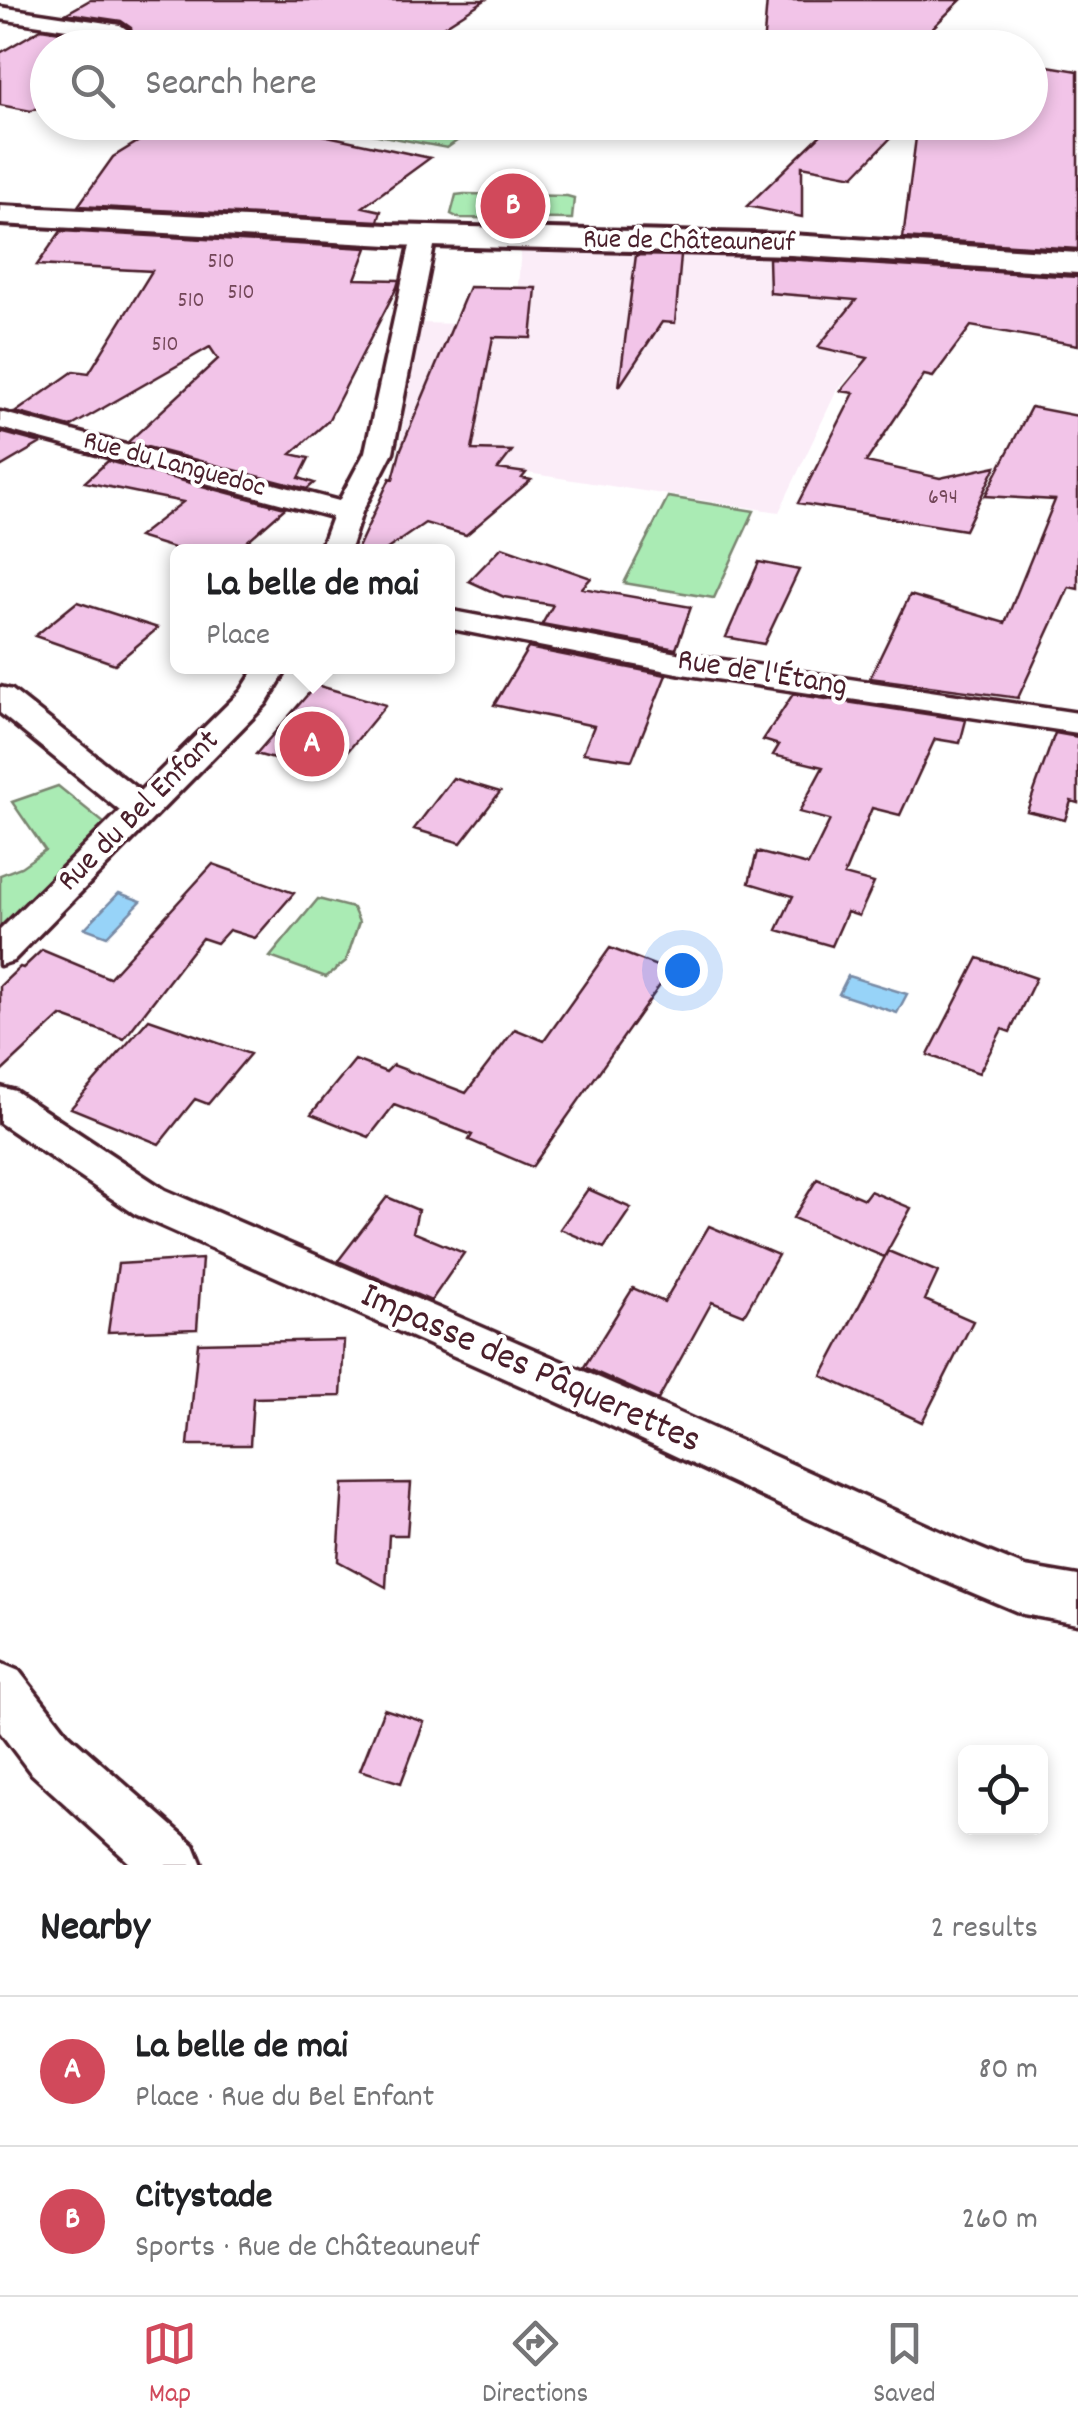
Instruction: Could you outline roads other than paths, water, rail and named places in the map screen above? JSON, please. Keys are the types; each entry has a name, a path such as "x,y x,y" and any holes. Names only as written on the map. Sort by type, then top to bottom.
{"main road":[{"name":"Rue de Châteauneuf","path":"0,215 424,236 791,245 1078,263"}],"street":[{"path":"0,2 8,0"},
{"path":"0,13 120,30"},
{"path":"337,544 378,452 424,236"},
{"name":"Rue du Languedoc","path":"0,420 348,512"},
{"name":"Rue de l'Étang","path":"455,621 682,664 1078,723"},
{"name":"Rue du Bel Enfant","path":"0,952 254,697 268,674"},
{"path":"0,698 78,755 142,811"},
{"name":"Impasse des Pâquerettes","path":"0,1102 150,1202 622,1409 939,1555 1022,1590 1078,1600"},
{"path":"0,1689 49,1754 174,1865"}],"water":[{"path":"119,893 141,901 107,936 85,928"},
{"path":"848,976 907,994 897,1013 839,994"}],"place":[{"name":"Citystade","path":"513,206"},
{"name":"La belle de mai","path":"312,744"}]}
